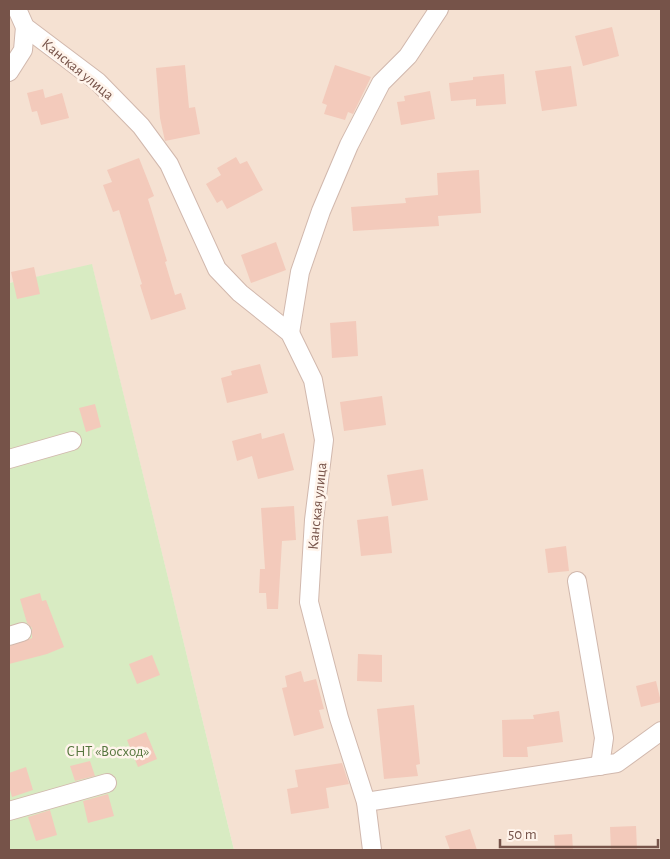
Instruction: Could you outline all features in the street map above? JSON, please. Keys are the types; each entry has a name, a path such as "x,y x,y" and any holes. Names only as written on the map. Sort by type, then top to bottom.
{"street":[{"name":"Канская улица","path":"17,9 25,27 98,82 141,126 169,164 217,268 240,293 290,333 313,380 324,440 314,520 309,602 339,718 366,802 372,850"},
{"path":"290,333 300,272 321,211 349,146 381,83 408,56 439,9"},
{"path":"9,72 22,50 25,27"},
{"path":"9,459 72,441"},
{"path":"577,581 604,738 600,766"},
{"path":"366,802 617,763 661,731"},
{"path":"9,811 107,783"}],"shaded area":[{"path":"9,9 661,9 661,850 234,850 92,265 9,283"}],"green space":[{"name":"СНТ «Восход»","path":"92,264 234,850 9,850 9,283"}],"building":[{"path":"612,27 619,56 583,66 575,36"},
{"path":"185,65 189,108 195,107 200,134 165,141 160,118 156,68"},
{"path":"335,65 371,77 353,114 348,112 345,120 324,114 327,105 322,103"},
{"path":"571,66 577,106 542,111 535,71"},
{"path":"504,74 506,104 476,106 476,99 451,101 449,83 473,80 473,77"},
{"path":"43,89 45,98 62,93 69,118 41,125 37,111 32,112 27,93"},
{"path":"430,91 435,119 401,125 397,102 405,101 404,96"},
{"path":"236,157 240,164 247,161 263,190 227,209 222,200 217,203 206,184 221,175 217,168"},
{"path":"139,158 154,196 148,199 167,261 165,262 175,295 181,293 186,309 151,320 119,210 113,212 103,185 112,182 107,170"},
{"path":"479,170 481,213 438,216 439,226 353,231 351,207 406,203 405,198 438,195 437,173"},
{"path":"276,242 286,270 251,283 241,255"},
{"path":"34,267 40,294 17,299 11,272"},
{"path":"356,321 358,356 332,358 330,323"},
{"path":"260,364 268,393 227,403 221,378 232,375 231,371"},
{"path":"382,396 386,425 344,431 340,402"},
{"path":"95,404 101,427 86,432 79,408"},
{"path":"261,433 262,439 284,433 294,470 258,479 252,456 237,461 232,441"},
{"path":"423,469 428,500 392,506 387,475"},
{"path":"294,506 296,540 282,541 278,609 267,609 266,593 259,593 260,569 265,569 261,508"},
{"path":"388,516 392,553 361,556 357,520"},
{"path":"566,546 569,571 548,573 545,549"},
{"path":"40,593 42,601 46,600 64,647 47,654 9,664 9,646 32,638 32,628 27,623 20,599"},
{"path":"358,654 382,655 382,682 357,681"},
{"path":"152,655 160,675 137,684 129,664"},
{"path":"301,671 304,682 316,679 324,709 319,710 324,728 294,736 282,688 287,687 285,676"},
{"path":"656,681 661,702 641,707 636,686"},
{"path":"414,705 420,764 416,765 418,776 384,779 377,709"},
{"path":"559,711 563,742 527,747 528,757 503,757 502,720 534,719 533,715"},
{"path":"146,732 157,759 138,767 127,740"},
{"path":"90,761 95,776 75,781 70,766"},
{"path":"342,763 349,784 326,788 329,808 291,814 287,789 298,787 295,770"},
{"path":"26,767 33,790 12,797 9,786 9,773"},
{"path":"108,794 114,816 88,823 83,801"},
{"path":"50,810 57,835 36,841 28,817"},
{"path":"636,826 637,850 611,850 610,827"},
{"path":"470,829 477,850 450,850 445,836"},
{"path":"572,834 573,850 555,850 554,835"}]}
